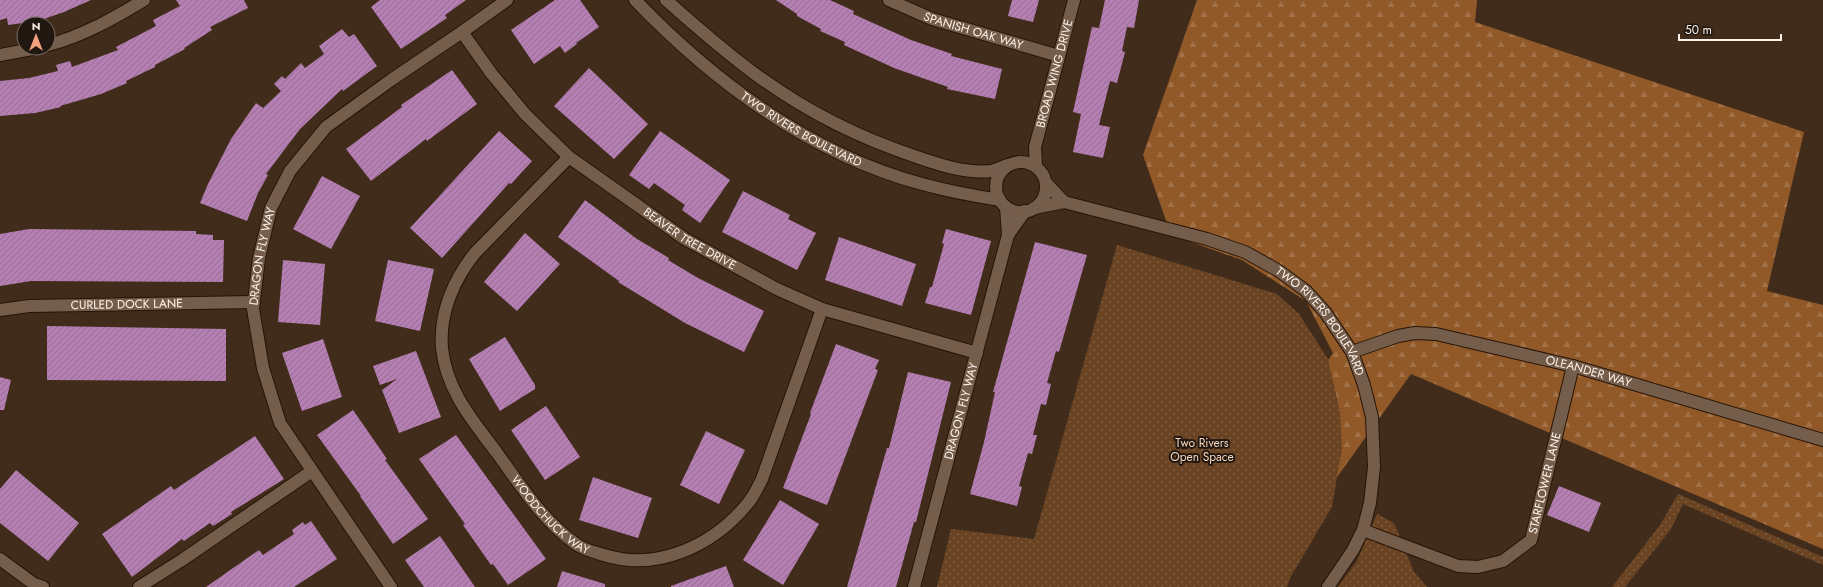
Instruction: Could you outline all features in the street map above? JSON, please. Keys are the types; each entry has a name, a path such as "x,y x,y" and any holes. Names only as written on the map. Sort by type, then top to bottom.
{"street":[{"path":"56,43 100,25 144,0"},
{"name":"DRAGON FLY WAY","path":"392,587 280,423 263,368 253,308 259,258 271,208 290,171 326,127 507,0"},
{"name":"TWO RIVERS BOULEVARD","path":"635,0 713,72 749,100 792,128 833,150 874,168 922,184 1003,203 1015,211 1029,210 1064,202 1207,239 1246,252 1280,271 1306,291 1325,312 1352,352 1364,385 1372,417 1374,467 1370,503 1363,530 1353,550 1328,587"},
{"name":"TWO RIVERS BOULEVARD","path":"666,0 718,45 762,80 841,126 882,146 931,162 976,172 992,171 1013,164 1027,162 1036,166"},
{"name":"SPANISH OAK WAY","path":"889,0 932,19 1059,56"},
{"name":"BROAD WING DRIVE","path":"1036,166 1035,147 1074,0"},
{"name":"BEAVER TREE DRIVE","path":"462,32 491,73 525,114 569,157 685,239 777,289 822,309 977,353"},
{"path":"0,55 16,52"},
{"path":"1003,203 996,190 997,181 1001,172 1035,147"},
{"name":"WOODCHUCK WAY","path":"569,157 475,253 462,269 453,287 446,308 442,329 442,347 446,371 462,406 542,515 560,532 578,545 593,552 625,560 654,560 683,552 702,543 726,524 749,502 762,479 822,309"},
{"path":"1036,166 1046,183 1064,202"},
{"path":"1029,210 1041,201 1045,192 1046,183"},
{"name":"DRAGON FLY WAY","path":"914,587 1008,235 1003,203"},
{"name":"DRAGON FLY WAY","path":"1008,235 1029,210"},
{"name":"CURLED DOCK LANE","path":"0,310 29,306 254,302"},
{"name":"OLEANDER WAY","path":"1352,352 1398,336 1415,333 1436,334 1573,366 1823,440"},
{"name":"STARFLOWER LANE","path":"1363,530 1458,566 1478,567 1503,561 1526,544 1531,540 1573,366"},
{"path":"139,587 182,560 312,471"},
{"path":"0,559 34,584 43,587"}],"green space":[{"path":"1197,0 1477,0 1475,22 1804,132 1767,291 1823,305 1823,549 1411,374 1312,512 944,587 1033,554 1319,373 1333,353 1306,301 1242,260 1171,235 1143,155"},
{"name":"Two Rivers Open Space","path":"1117,245 1277,294 1299,314 1328,359 1340,412 1342,448 1332,507 1290,578 1287,587 937,587 951,529 1034,539"},
{"path":"1678,494 1823,557 1823,565 1683,504 1671,529 1625,587 1612,587 1660,525"},
{"path":"1377,514 1394,523 1414,572 1427,587 1338,587 1357,561"}],"building":[{"path":"0,0 91,0 52,16 16,16 16,24 8,25 7,18 0,20"},
{"path":"176,0 244,0 248,8 210,27 212,30 184,48 185,49 155,65 155,67 126,81 127,83 101,94 60,106 61,107 35,113 0,116 0,81 29,78 58,71 56,65 70,61 72,67 118,50 116,47 156,26 153,20 180,6"},
{"path":"380,0 466,0 445,15 447,18 401,49 371,7"},
{"path":"555,0 580,0 599,27 576,43 577,44 565,53 560,46 534,64 511,30"},
{"path":"776,0 830,0 854,11 853,14 911,40 952,54 951,56 1002,69 995,99 947,89 948,87 894,68 844,45 845,42 820,31 821,29 797,16 797,14"},
{"path":"1012,0 1039,0 1033,22 1008,16"},
{"path":"1105,0 1139,0 1134,28 1127,27 1122,51 1125,52 1117,83 1110,81 1099,125 1110,127 1103,158 1073,152 1081,114 1073,112 1092,27 1099,28"},
{"path":"342,29 349,37 354,34 377,66 343,91 342,89 300,129 266,174 268,175 258,193 247,221 200,203 231,139 256,103 263,108 281,91 274,84 282,76 285,79 301,63 305,68 324,54 319,46"},
{"path":"589,68 648,124 614,159 554,106"},
{"path":"452,70 477,104 427,141 426,139 371,181 346,149 402,107 401,105"},
{"path":"499,131 532,161 511,184 509,183 442,258 410,228"},
{"path":"660,131 730,180 700,223 682,210 685,205 654,183 649,189 629,175"},
{"path":"322,176 360,196 331,249 293,229"},
{"path":"743,191 790,215 788,219 816,233 797,270 722,232"},
{"path":"585,200 637,239 669,258 668,260 698,278 764,311 744,352 685,323 618,282 619,281 558,237"},
{"path":"29,229 196,231 196,234 213,235 213,240 224,240 223,282 31,281 0,286 0,234"},
{"path":"946,229 991,241 971,315 925,303 930,287 932,287 944,244 942,243"},
{"path":"525,233 560,264 517,311 484,282"},
{"path":"839,237 916,264 902,306 825,280"},
{"path":"1035,242 1087,255 1059,352 1056,351 1047,383 1051,384 1046,405 1041,404 1033,435 1037,435 1032,454 1028,453 1019,486 1022,487 1017,506 970,494 984,442 995,392 993,392"},
{"path":"283,260 325,264 320,325 278,322"},
{"path":"388,260 434,269 420,331 375,321"},
{"path":"47,326 226,329 226,381 47,380"},
{"path":"505,337 535,385 535,389 500,411 469,359"},
{"path":"323,339 342,397 302,411 282,353"},
{"path":"836,344 879,360 875,369 878,370 827,505 783,488"},
{"path":"416,351 441,417 399,433 382,390 397,379 380,385 373,366"},
{"path":"908,372 951,382 916,522 914,522 896,587 847,587 887,448 889,448"},
{"path":"0,377 11,380 4,410 0,410"},
{"path":"546,406 580,457 545,480 511,430"},
{"path":"353,410 387,459 385,460 428,519 393,544 361,496 317,435"},
{"path":"706,431 745,450 719,504 680,485"},
{"path":"456,435 546,559 508,585 493,564 491,565 463,525 465,524 419,459"},
{"path":"255,436 284,479 231,512 232,514 213,526 210,523 184,541 182,539 132,577 102,534 171,486 174,490"},
{"path":"16,470 79,523 48,561 0,523 0,489"},
{"path":"593,477 652,498 638,538 579,520"},
{"path":"1559,486 1601,503 1589,532 1547,515"},
{"path":"780,500 819,524 783,585 743,560"},
{"path":"311,521 337,559 294,587 206,587 259,550 263,555 294,534 292,530 303,522 305,525"},
{"path":"440,536 475,587 424,587 405,560"},
{"path":"726,566 734,587 671,587 671,586"},
{"path":"562,571 605,584 605,587 557,587"}]}
